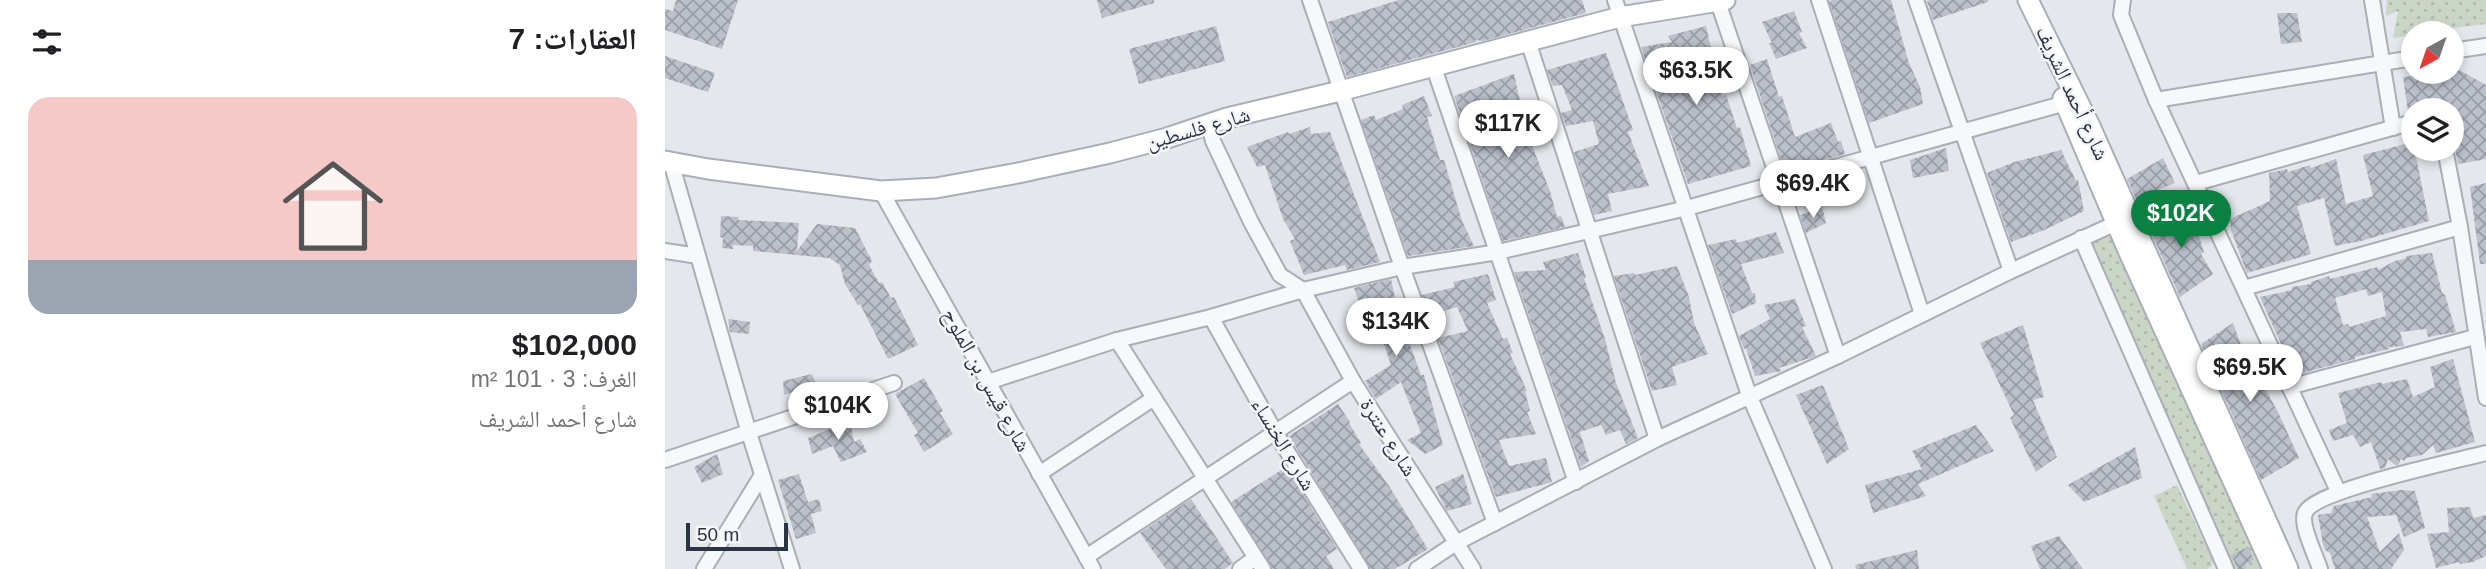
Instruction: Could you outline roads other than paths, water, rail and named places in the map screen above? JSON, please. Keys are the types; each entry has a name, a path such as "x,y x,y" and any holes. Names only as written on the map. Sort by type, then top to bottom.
{"street":[{"path":"1312,0 1402,267 1495,523"},
{"path":"1819,0 1922,314"},
{"path":"1916,0 2011,271"},
{"name":"شارع أحمد الشريف","path":"2014,0 2072,102"},
{"name":"شارع أحمد الشريف","path":"2028,0 2273,569"},
{"path":"2123,0 2121,15 2156,100 2337,491"},
{"path":"2372,0 2393,128"},
{"path":"1721,1 1778,182 1838,356"},
{"name":"شارع فلسطين","path":"668,161 881,191 936,188 1121,150 1209,123 1528,41 1618,8 1721,1"},
{"path":"1618,8 1749,396 1824,569"},
{"path":"1528,41 1657,439"},
{"path":"2464,49 2486,46"},
{"path":"2156,100 2401,60"},
{"path":"1433,65 1576,482"},
{"path":"988,382 1117,340 1211,317 1303,290 1402,267 1498,252 1687,208 2072,102"},
{"name":"شارع عنترة","path":"1209,123 1213,141 1251,222 1280,275 1303,290 1353,381 1473,569"},
{"path":"2196,183 2401,126"},
{"path":"668,161 792,569"},
{"path":"2447,161 2486,398"},
{"name":"شارع قيس بن الملوح","path":"881,191 1090,563"},
{"path":"1417,569 1456,543 1657,439 2124,219"},
{"name":"شارع أحمد الشريف","path":"2124,219 2288,569"},
{"path":"2244,288 2460,227"},
{"path":"2081,238 2226,569"},
{"path":"665,251 698,256"},
{"name":"شارع الخنساء","path":"1211,317 1275,432 1361,569"},
{"path":"2289,387 2475,337"},
{"path":"1117,340 1259,564 1240,569"},
{"path":"1090,563 1203,479 1353,381"},
{"path":"665,460 894,383"},
{"path":"1039,474 1153,398"},
{"path":"2320,569 2303,521 2305,511 2313,503 2337,491 2486,453"},
{"path":"704,569 762,475"}]}
